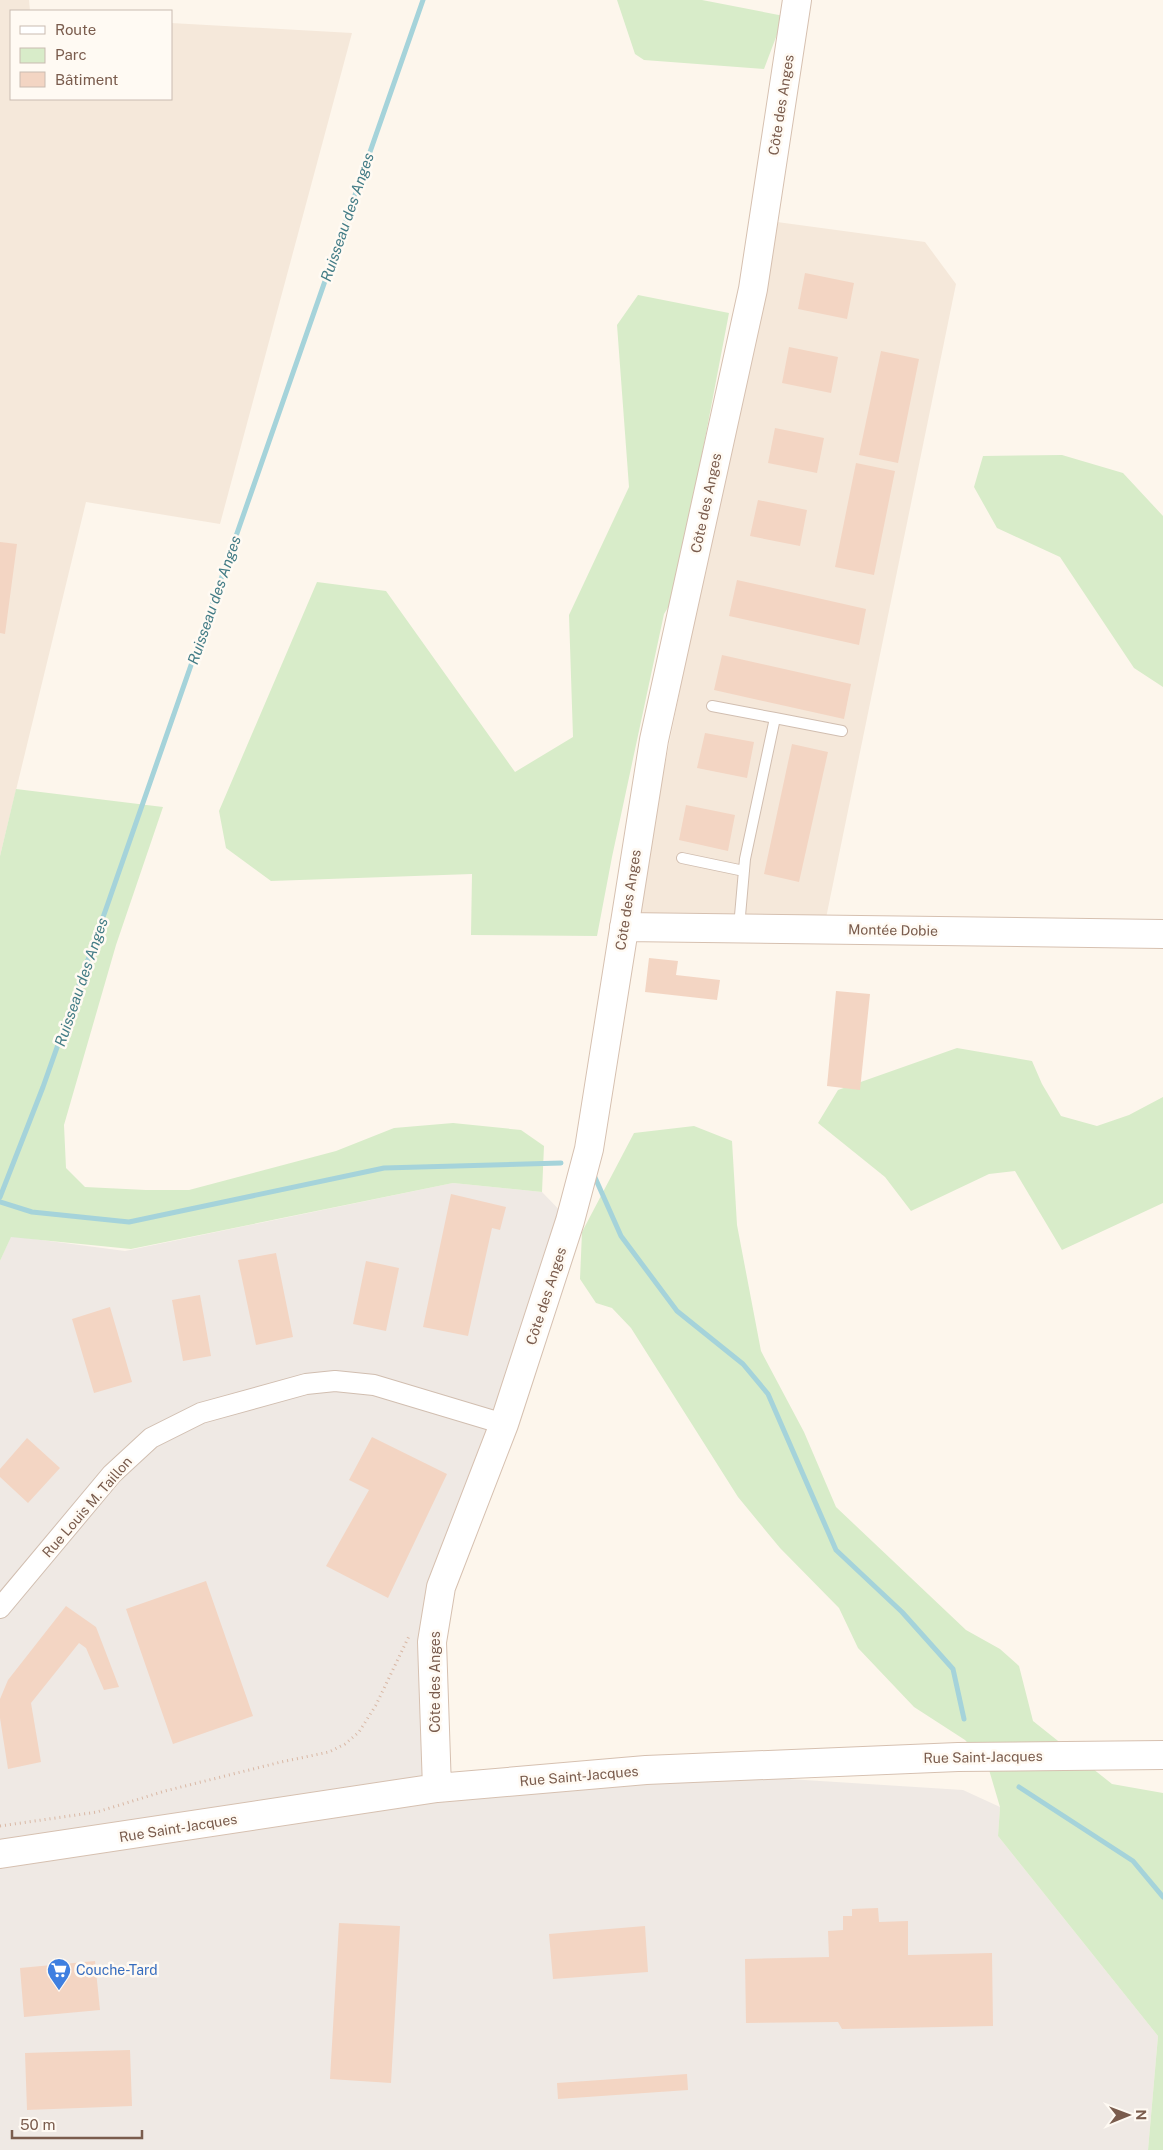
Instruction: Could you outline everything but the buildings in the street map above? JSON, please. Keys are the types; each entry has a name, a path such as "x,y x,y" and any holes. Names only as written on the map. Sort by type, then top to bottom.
{"street":[{"name":"Côte des Anges","path":"437,1788 432,1642 441,1587 504,1424 580,1186 589,1149 654,740 753,289 797,0"},
{"name":"Montée Dobie","path":"624,927 1163,934"},
{"name":"Rue Louis M. Taillon","path":"0,1608 112,1474 151,1438 201,1413 306,1384 335,1381 374,1385 504,1424"},
{"name":"Rue Saint-Jacques","path":"0,1854 437,1788 646,1770 958,1757 1163,1755"}],"lane":[{"path":"712,706 842,730"},
{"path":"739,928 744,871 775,718"},
{"path":"682,858 744,871"}],"path":[{"path":"0,1826 97,1812 165,1791 281,1762 330,1752 345,1744 358,1732 376,1705 413,1627"}],"shaded area":[{"path":"0,0 29,0 30,10 10,10 10,100 172,100 172,23 352,33 220,524 86,502 0,856"},
{"path":"777,222 925,242 956,284 826,918 635,914 730,440"},
{"path":"453,1183 542,1192 570,1221 441,1587 437,1788 646,1770 963,1790 1000,1807 998,1836 1158,2036 1148,2150 0,2150 0,1261 11,1236 125,1251"}],"green space":[{"path":"617,0 702,0 784,16 764,69 644,60 635,54"},
{"path":"638,295 729,313 675,596 664,614 597,936 471,935 472,874 271,881 226,848 219,811 317,582 386,591 515,772 573,737 569,615 629,487 617,325"},
{"path":"1062,455 1123,473 1163,516 1163,687 1134,668 1060,557 997,528 974,487 983,456"},
{"path":"16,789 163,807 116,945 64,1125 66,1168 85,1187 189,1190 336,1151 394,1128 453,1123 521,1130 544,1146 542,1192 453,1183 131,1249 11,1237 0,1261 0,856"},
{"path":"957,1048 1032,1061 1042,1084 1061,1116 1097,1126 1129,1115 1163,1097 1163,1203 1062,1250 1015,1171 989,1174 911,1211 885,1177 818,1123 838,1090"},
{"path":"694,1126 732,1141 737,1225 761,1351 804,1432 836,1507 966,1630 1000,1649 1019,1666 1033,1721 1112,1784 1163,1793 1163,2150 1148,2150 1158,2036 998,1836 1000,1807 987,1763 965,1740 914,1707 858,1648 839,1608 780,1548 738,1497 631,1328 612,1308 596,1303 580,1279 582,1232 634,1133"}],"waterway":[{"name":"Ruisseau des Anges","path":"0,1197 43,1087 107,906 423,0"},
{"path":"0,1202 32,1212 129,1222 384,1168 561,1163"},
{"path":"593,1173 621,1236 677,1311 743,1364 768,1394 836,1550 902,1612 953,1669 964,1719"},
{"path":"1019,1787 1133,1861 1163,1897"}],"place":[{"name":"Couche-Tard","path":"59,1991"}]}
